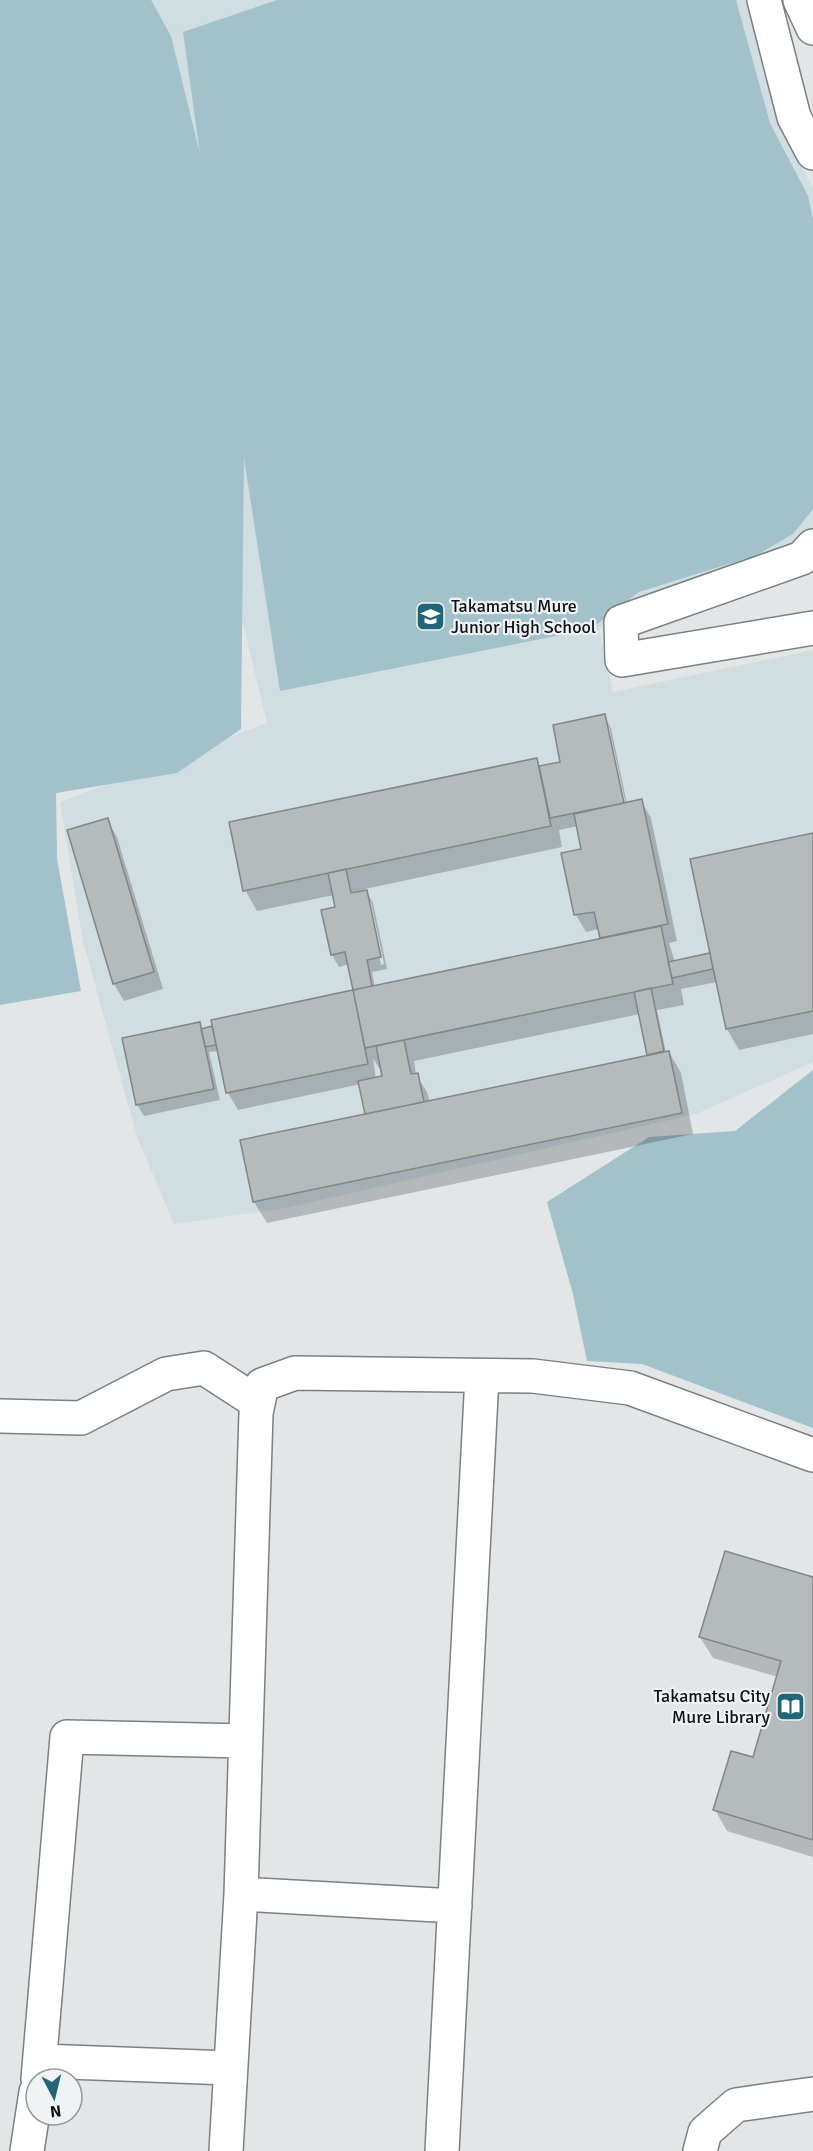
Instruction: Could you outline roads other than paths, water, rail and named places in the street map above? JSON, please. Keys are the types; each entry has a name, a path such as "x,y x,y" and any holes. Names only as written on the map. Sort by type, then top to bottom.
{"street":[{"path":"764,0 794,117 813,153"},
{"path":"800,0 813,28"},
{"path":"813,546 802,558 621,622 622,660 813,628"},
{"path":"0,1416 81,1418 166,1374 204,1368 258,1403"},
{"path":"226,2151 241,1894 256,1413 262,1385 295,1373 533,1376 630,1388 813,1455"},
{"path":"442,2151 482,1376"},
{"path":"40,2067 67,1737 245,1741"},
{"path":"241,1894 454,1906"},
{"path":"84,2070 230,2068"},
{"path":"700,2151 705,2132 736,2105 813,2094"},
{"path":"27,2151 31,2127"}],"place":[{"name":"Takamatsu Mure Junior High School","path":"430,616"},
{"name":"Takamatsu City Mure Library","path":"791,1706"}]}
